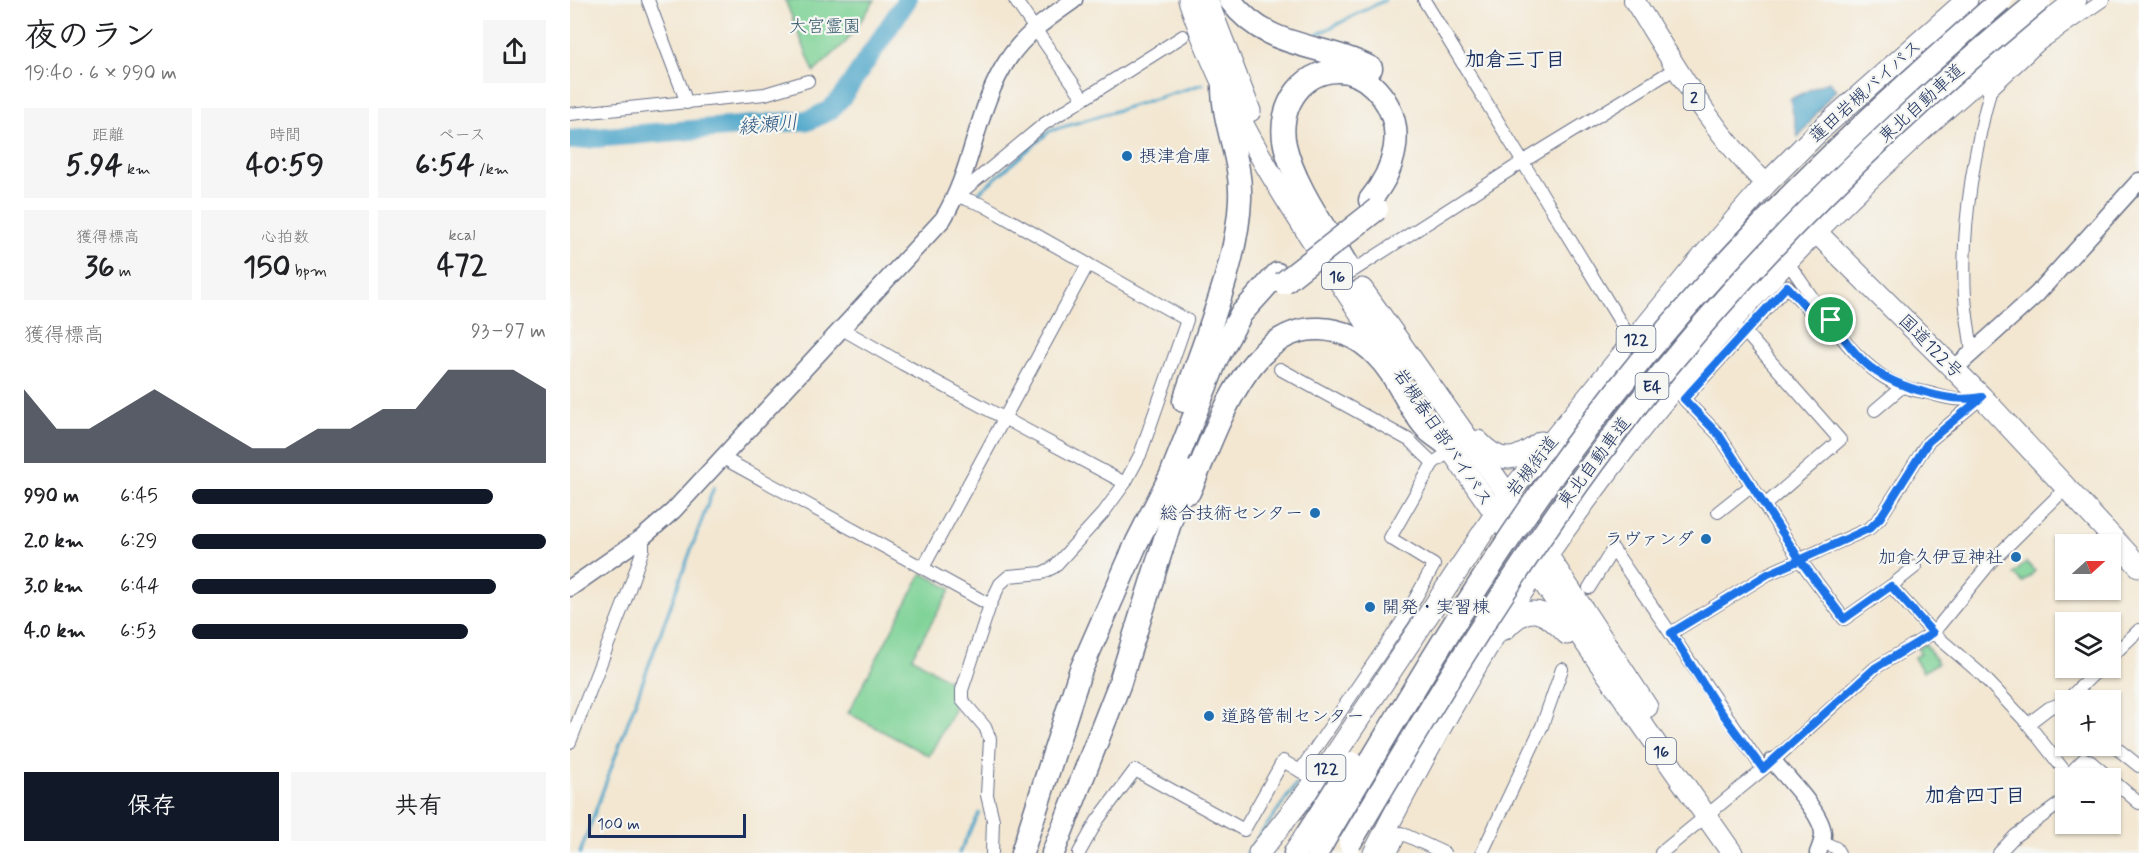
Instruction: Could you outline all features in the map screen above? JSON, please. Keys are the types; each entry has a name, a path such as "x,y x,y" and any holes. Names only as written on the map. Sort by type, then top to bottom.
{"highway":[{"name":"岩槻春日部バイパス","path":"1189,0 1223,87 1285,198 1443,453 1494,514 1541,563 1566,583 1710,811 1732,853"},
{"name":"岩槻春日部バイパス","path":"1207,0 1236,80 1272,157 1508,495 1541,563 1617,688 1710,811 1748,853"},
{"path":"1022,853 1080,672 1137,542 1172,475 1197,404 1223,344 1247,307 1373,205 1398,181 1408,151 1407,119 1393,90 1373,69 1357,61 1282,40 1267,33 1252,23 1230,0"},
{"name":"蓮田岩槻バイパス","path":"1766,184 1819,131 1967,0"},
{"name":"東北自動車道","path":"1295,853 1319,838 1466,604 1531,506 1653,347 1749,238 1898,91 2001,0"},
{"name":"東北自動車道","path":"1348,848 1503,592 1554,516 1641,400 1786,233 1920,103 2040,0"},
{"path":"1374,853 1454,705 1541,563 1660,407 1786,260 1875,173 1982,86 2030,36 2076,0"},
{"path":"1350,270 1299,181 1284,143 1285,109 1297,90 1314,77 1339,72 1357,75 1377,89 1389,106 1395,127 1396,150 1373,205"},
{"path":"1137,542 1209,326 1235,236 1240,181 1223,109 1223,87"},
{"name":"国道122号","path":"1766,184 1982,397 2139,566"},
{"name":"岩槻街道","path":"1259,853 1308,776 1371,703 1508,495 1766,184"},
{"path":"1053,853 1119,685 1184,476 1227,363 1280,278"},
{"path":"1162,548 1223,413 1244,376 1268,348 1285,335 1297,331 1325,329 1358,339 1389,370 1443,453"},
{"path":"1413,362 1471,433 1489,452 1500,458 1520,457 1564,425"},
{"path":"1566,583 1561,541 1571,522"},
{"path":"1454,705 1504,630 1517,617 1529,612 1538,612 1552,618 1617,688"},
{"path":"1042,853 1081,777"}],"main road":[{"name":"2","path":"1634,0 1711,121 1744,163 1766,184"}],"street":[{"path":"648,0 687,103"},
{"path":"1016,0 1083,98"},
{"path":"570,588 643,537 673,511 943,219 957,196 991,91 1010,56 1036,27 1074,0"},
{"path":"1424,0 1633,343"},
{"path":"1972,352 1965,296 1967,224 1975,173 1975,148 1982,86 2103,0"},
{"path":"957,196 1044,124 1183,36"},
{"path":"1350,270 1676,68"},
{"path":"570,114 765,94 808,81"},
{"path":"1954,369 2037,294 2139,181"},
{"path":"957,196 983,205 1187,320 1140,455 1125,483 1104,512 1054,567 1042,573 1009,576 1000,584 990,605 962,690 962,700 985,727 990,739 987,795 993,820 992,853"},
{"path":"1786,260 1860,360 1902,387 1964,401 1982,397"},
{"path":"924,566 1088,264"},
{"path":"1831,320 1817,319 1787,286 1684,399 1719,435 1766,504 1800,560 1844,619 1915,567"},
{"path":"842,329 1125,483"},
{"path":"1744,331 1839,440 1766,504"},
{"path":"1280,369 1409,440 1443,453 1390,538 1434,565 1405,618 1308,776"},
{"path":"1875,410 1902,387"},
{"path":"1671,633 1768,574 1870,528 1880,518 1928,442 1982,397"},
{"path":"723,458 924,566 990,605"},
{"path":"1718,512 1752,485"},
{"path":"1661,853 1768,765 1875,668 1933,633 1990,563 2067,487"},
{"path":"570,742 643,549 643,537"},
{"path":"1589,588 1613,549 1671,633 1717,706 1768,765 1810,806 1822,827 1820,847 1836,848 1839,853"},
{"path":"1891,586 1933,633 1982,675 2028,724 2062,768"},
{"path":"2121,647 2139,630"},
{"path":"1482,853 1542,726 1562,669"},
{"path":"2079,690 2091,678"},
{"path":"2028,724 2049,708 2055,707"},
{"path":"2121,752 2139,766"},
{"path":"2076,768 2084,759 2098,768"},
{"path":"1078,853 1097,821 1135,770 1244,830 1283,761 1389,824"},
{"path":"2121,788 2139,803"},
{"path":"1999,853 2015,836 2055,807"},
{"path":"1391,853 1401,832 1444,853"}],"green space":[{"name":"大宮霊園","path":"785,0 875,0 846,42 814,72"},
{"path":"2026,562 2035,571 2023,583 2014,574"},
{"path":"922,573 951,589 912,657 951,682 954,710 929,756 848,713"},
{"path":"1925,644 1938,663 1923,672 1914,658 1921,653 1918,649"}],"water":[{"path":"1829,81 1836,90 1798,137 1790,99"}],"waterway":[{"name":"綾瀬川","path":"570,140 810,120 830,110 842,97 907,0"},
{"path":"1316,35 1385,0"},
{"path":"977,194 1050,131 1203,84"},
{"path":"580,853 714,487"},
{"path":"1247,853 1296,785"},
{"path":"959,853 979,813"}],"place":[{"name":"摂津倉庫","path":"1127,156"},
{"name":"総合技術センター","path":"1315,513"},
{"name":"ラヴァンダ","path":"1706,539"},
{"name":"加倉久伊豆神社","path":"2016,557"},
{"name":"開発・実習棟","path":"1370,607"},
{"name":"道路管制センター","path":"1209,716"}],"district":[{"name":"加倉三丁目","path":"1515,59"},
{"name":"加倉四丁目","path":"1975,795"}],"route":[{"path":"1831,320 1817,319 1787,286 1684,399 1719,435 1766,504 1800,560 1768,574 1671,633 1717,706 1763,769 1875,668 1933,633 1891,586 1844,619 1800,560 1870,528 1880,518 1928,442 1982,397 1964,401 1899,386 1860,360 1831,320"}]}
